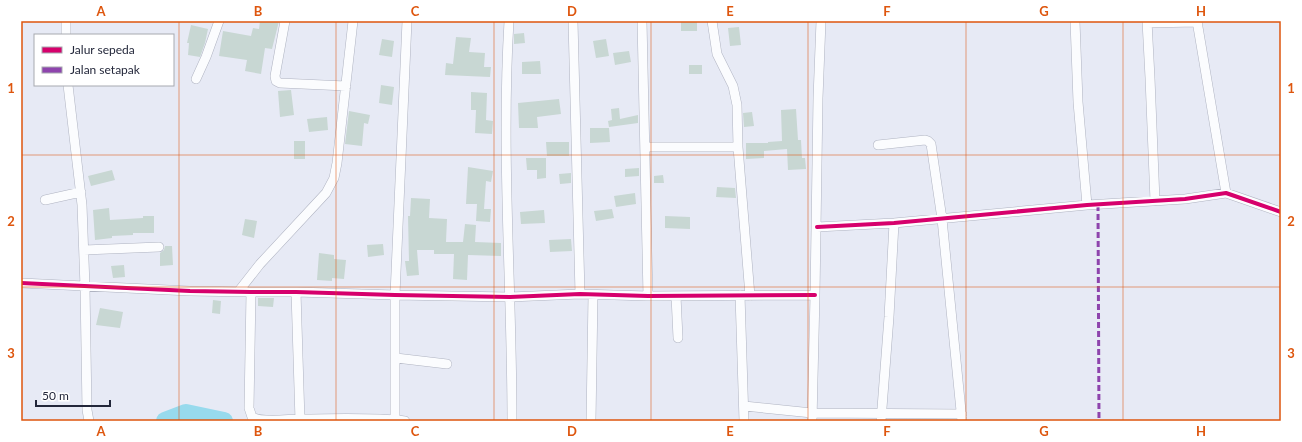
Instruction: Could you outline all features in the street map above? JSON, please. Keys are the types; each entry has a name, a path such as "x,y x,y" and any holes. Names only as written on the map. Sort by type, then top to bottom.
{"street":[{"path":"66,21 66,34"},
{"path":"196,79 220,21"},
{"path":"285,21 275,76 277,82 346,86"},
{"path":"238,292 265,259 320,200 332,183 337,163 353,21"},
{"path":"395,420 395,295 407,21"},
{"path":"509,21 506,80 512,421"},
{"path":"573,21 580,294"},
{"path":"642,21 648,296"},
{"path":"712,21 717,54 730,78 735,92 737,105 738,147 750,296"},
{"path":"812,417 816,294 818,98 821,21"},
{"path":"1075,21 1078,102 1087,205"},
{"path":"1155,201 1147,22 1197,21 1226,193"},
{"path":"68,86 81,192 86,287 86,367 89,421"},
{"path":"744,406 812,417 962,418 942,219 932,149 929,141 925,140 878,145"},
{"path":"645,147 738,147"},
{"path":"45,200 81,192"},
{"path":"817,227 894,223 1087,205 1155,201 1226,193 1281,212"},
{"path":"881,418 889,317 894,223"},
{"path":"84,250 159,247"},
{"path":"21,283 86,287 238,292 510,297 580,294 750,296 816,294"},
{"path":"251,292 250,414 255,419 405,421"},
{"path":"296,292 300,420"},
{"path":"591,421 593,295"},
{"path":"676,296 678,338"},
{"path":"740,296 744,421"},
{"path":"396,358 446,364"}],"building":[{"path":"260,21 279,21 272,49 265,48 261,74 245,71 247,60 219,56 223,31 251,36 253,28 259,29"},
{"path":"681,21 697,21 697,31 681,31"},
{"path":"191,25 208,29 200,57 188,55 189,43 187,43"},
{"path":"739,27 741,45 730,46 728,28"},
{"path":"524,33 525,43 514,44 514,34"},
{"path":"456,37 471,38 469,52 485,53 484,67 491,67 490,77 445,75 446,63 453,64"},
{"path":"382,39 394,41 392,57 379,55"},
{"path":"606,39 609,56 596,58 593,41"},
{"path":"629,51 631,62 615,65 613,53"},
{"path":"540,61 541,74 522,74 522,62"},
{"path":"689,65 702,65 702,74 689,74"},
{"path":"381,85 394,87 392,105 379,103"},
{"path":"291,90 294,115 280,117 278,91"},
{"path":"471,92 487,93 486,120 493,121 492,134 475,133 476,110 471,110"},
{"path":"559,99 561,114 537,117 538,128 519,128 518,103"},
{"path":"619,108 620,119 638,115 638,123 609,127 608,121 612,120 611,109"},
{"path":"796,109 798,140 801,140 802,158 805,158 806,169 788,170 787,149 764,151 764,158 746,159 746,143 768,143 782,141 781,110"},
{"path":"349,111 370,115 368,124 364,123 362,146 345,144"},
{"path":"752,112 754,126 744,127 743,113"},
{"path":"327,117 328,130 309,132 307,119"},
{"path":"590,128 609,128 610,142 590,143"},
{"path":"294,141 305,141 305,159 294,159"},
{"path":"546,142 569,142 569,156 547,156"},
{"path":"526,158 546,158 546,178 537,179 537,170 527,170"},
{"path":"468,167 493,171 491,182 486,181 484,209 491,209 490,222 476,221 477,204 466,204"},
{"path":"639,168 639,176 625,177 625,169"},
{"path":"112,170 115,180 91,186 88,176"},
{"path":"571,173 571,183 560,184 559,174"},
{"path":"663,175 664,183 654,183 654,176"},
{"path":"717,187 735,188 736,198 716,197"},
{"path":"635,193 636,204 616,207 614,196"},
{"path":"411,198 430,199 429,218 447,219 446,242 463,242 465,224 476,225 475,242 501,243 501,256 468,255 467,280 453,279 454,254 434,254 434,250 417,250 419,275 407,276 405,261 409,261 408,216 410,216"},
{"path":"109,208 110,220 154,216 154,233 133,233 133,235 112,236 112,238 95,240 93,210"},
{"path":"612,209 614,218 596,221 594,211"},
{"path":"544,210 545,223 521,224 520,212"},
{"path":"665,216 690,217 690,229 665,228"},
{"path":"245,219 257,221 254,238 242,235"},
{"path":"571,239 572,251 550,252 549,240"},
{"path":"383,244 384,255 368,257 367,245"},
{"path":"165,246 172,246 173,265 160,266 160,253 164,250"},
{"path":"319,253 334,255 334,259 346,260 344,279 332,278 332,281 317,280"},
{"path":"124,265 125,277 113,278 111,266"},
{"path":"258,298 274,298 273,307 258,306"},
{"path":"213,300 221,301 220,314 212,313"},
{"path":"100,308 123,312 120,328 96,325"}],"waterway":[{"path":"165,421 186,413 224,421"}],"marked path":[{"path":"1098,205 1099,421"}],"cycle path":[{"path":"817,227 894,223 1087,205 1185,199 1226,193 1281,212"},
{"path":"21,283 190,291 510,297 580,294 648,296 815,295"}]}
